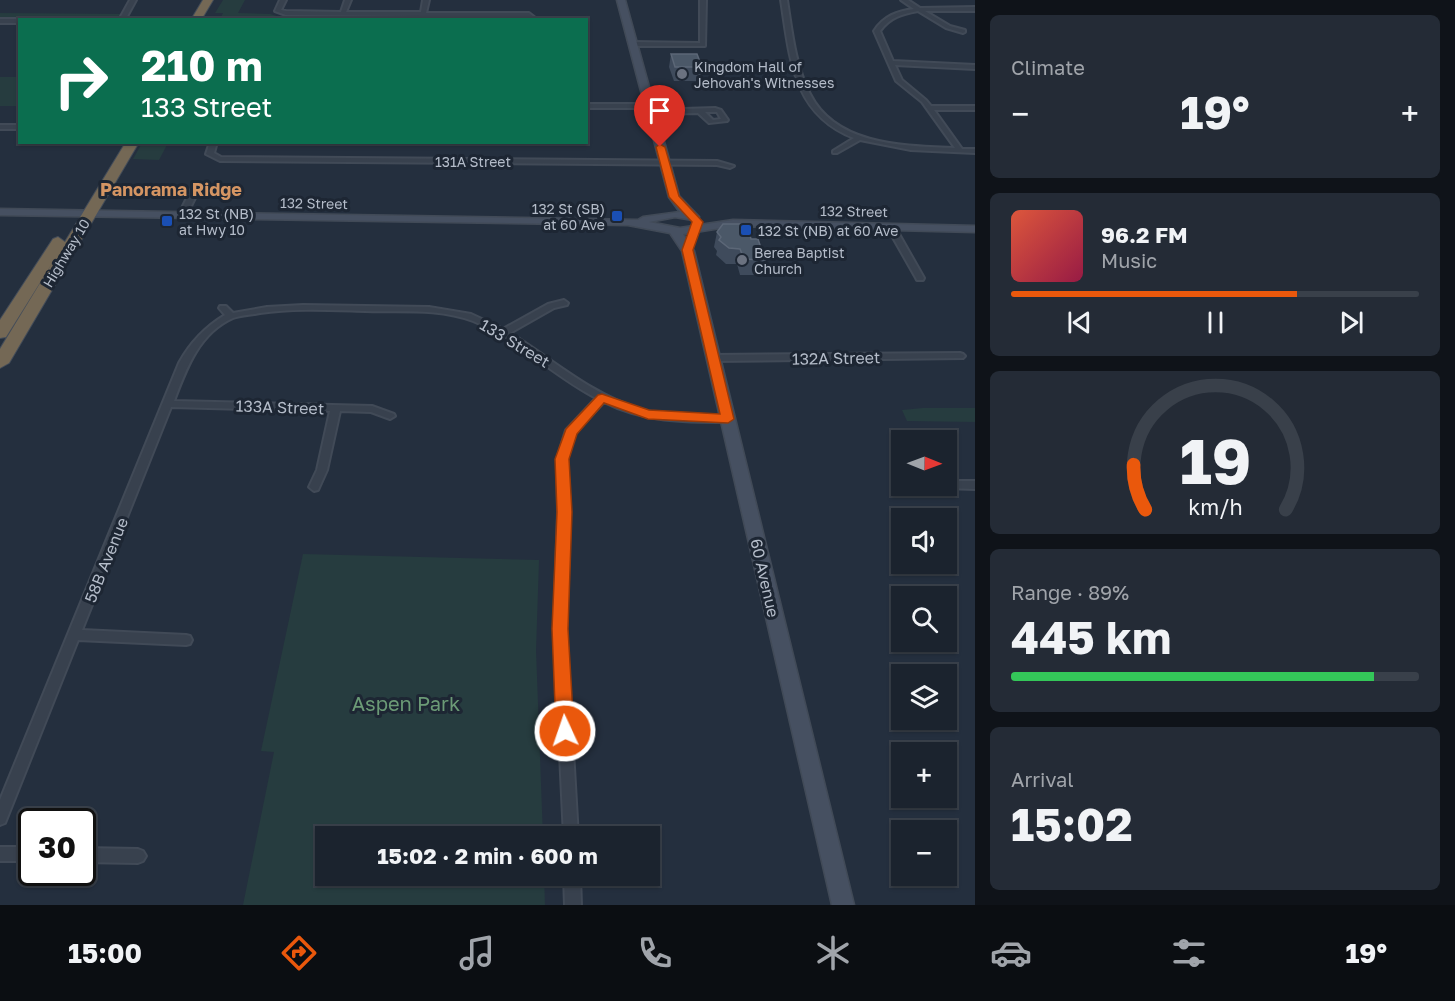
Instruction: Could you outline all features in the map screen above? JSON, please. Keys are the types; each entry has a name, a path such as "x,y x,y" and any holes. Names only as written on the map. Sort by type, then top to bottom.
{"highway":[{"path":"197,18 208,0"},
{"path":"207,18 218,0"},
{"name":"Highway 10","path":"0,363 83,214 119,144"},
{"name":"Highway 10","path":"0,333 132,144"}],"street":[{"path":"123,18 134,0"},
{"path":"283,0 279,11 423,17 529,15 533,18"},
{"path":"343,14 348,0"},
{"path":"423,17 426,0"},
{"path":"621,0 674,197 693,222"},
{"path":"633,44 703,45 702,0"},
{"path":"784,0 796,65 814,108 833,124 859,138 911,149 975,151"},
{"path":"904,0 948,27 963,32"},
{"path":"960,151 930,108 899,81 877,31 880,23 890,17 919,9 975,9"},
{"path":"0,21 18,21"},
{"path":"890,63 975,68"},
{"path":"588,106 701,112"},
{"path":"930,108 975,108"},
{"path":"0,127 18,127"},
{"path":"835,152 859,138"},
{"name":"131A Street","path":"213,144 210,154 214,157 717,163 730,166"},
{"path":"182,216 197,186"},
{"path":"670,222 674,197"},
{"name":"132 Street","path":"0,212 670,222"},
{"path":"670,222 693,222"},
{"path":"670,222 693,222"},
{"name":"60 Avenue","path":"670,222 688,250 843,905"},
{"name":"132 Street","path":"693,222 975,229"},
{"name":"60 Avenue","path":"688,250 693,222"},
{"path":"891,227 920,278"},
{"path":"501,334 551,306 564,303"},
{"name":"133 Street","path":"227,312 284,308 438,310 470,317 602,398 648,415 728,419"},
{"name":"58B Avenue","path":"0,818 192,349 227,312"},
{"name":"132A Street","path":"713,358 960,356"},
{"path":"570,826 560,629 564,512 562,459 570,432 602,398"},
{"name":"133A Street","path":"169,404 372,409 390,416"},
{"path":"314,487 322,470 336,408"},
{"path":"957,484 975,485"},
{"path":"76,635 186,640"},
{"path":"0,854 18,854"},
{"path":"96,855 138,856"},
{"path":"572,886 573,905"}],"green space":[{"path":"223,0 245,0 238,13 270,14 280,17 411,18 220,18 223,13 215,13"},
{"path":"0,13 124,14 120,18 18,18 18,21 0,21"},
{"path":"0,77 18,77 18,106 0,106"},
{"path":"141,144 167,144 159,160 133,159"},
{"path":"975,408 975,422 907,421 902,410"},
{"name":"Aspen Park","path":"303,554 539,560 536,650 543,826 315,826 315,886 544,886 545,905 243,905 274,752 261,751"}],"building":[{"path":"671,54 697,54 702,67 675,67"},
{"path":"723,224 747,224 751,239 758,239 765,260 744,259 740,249 729,248 719,240 721,237 717,232"}],"place":[{"name":"Kingdom Hall of Jehovah's Witnesses","path":"682,74"},
{"name":"132 St (SB) at 60 Ave","path":"617,216"},
{"name":"132 St (NB) at Hwy 10","path":"167,221"},
{"name":"132 St (NB) at 60 Ave","path":"746,230"},
{"name":"Berea Baptist Church","path":"742,260"}],"district":[{"name":"Panorama Ridge","path":"171,189"}],"route":[{"path":"565,731 560,629 564,512 562,459 563,449 570,432 602,398 648,415 728,419 688,250 698,222 674,197 660,147"}]}
